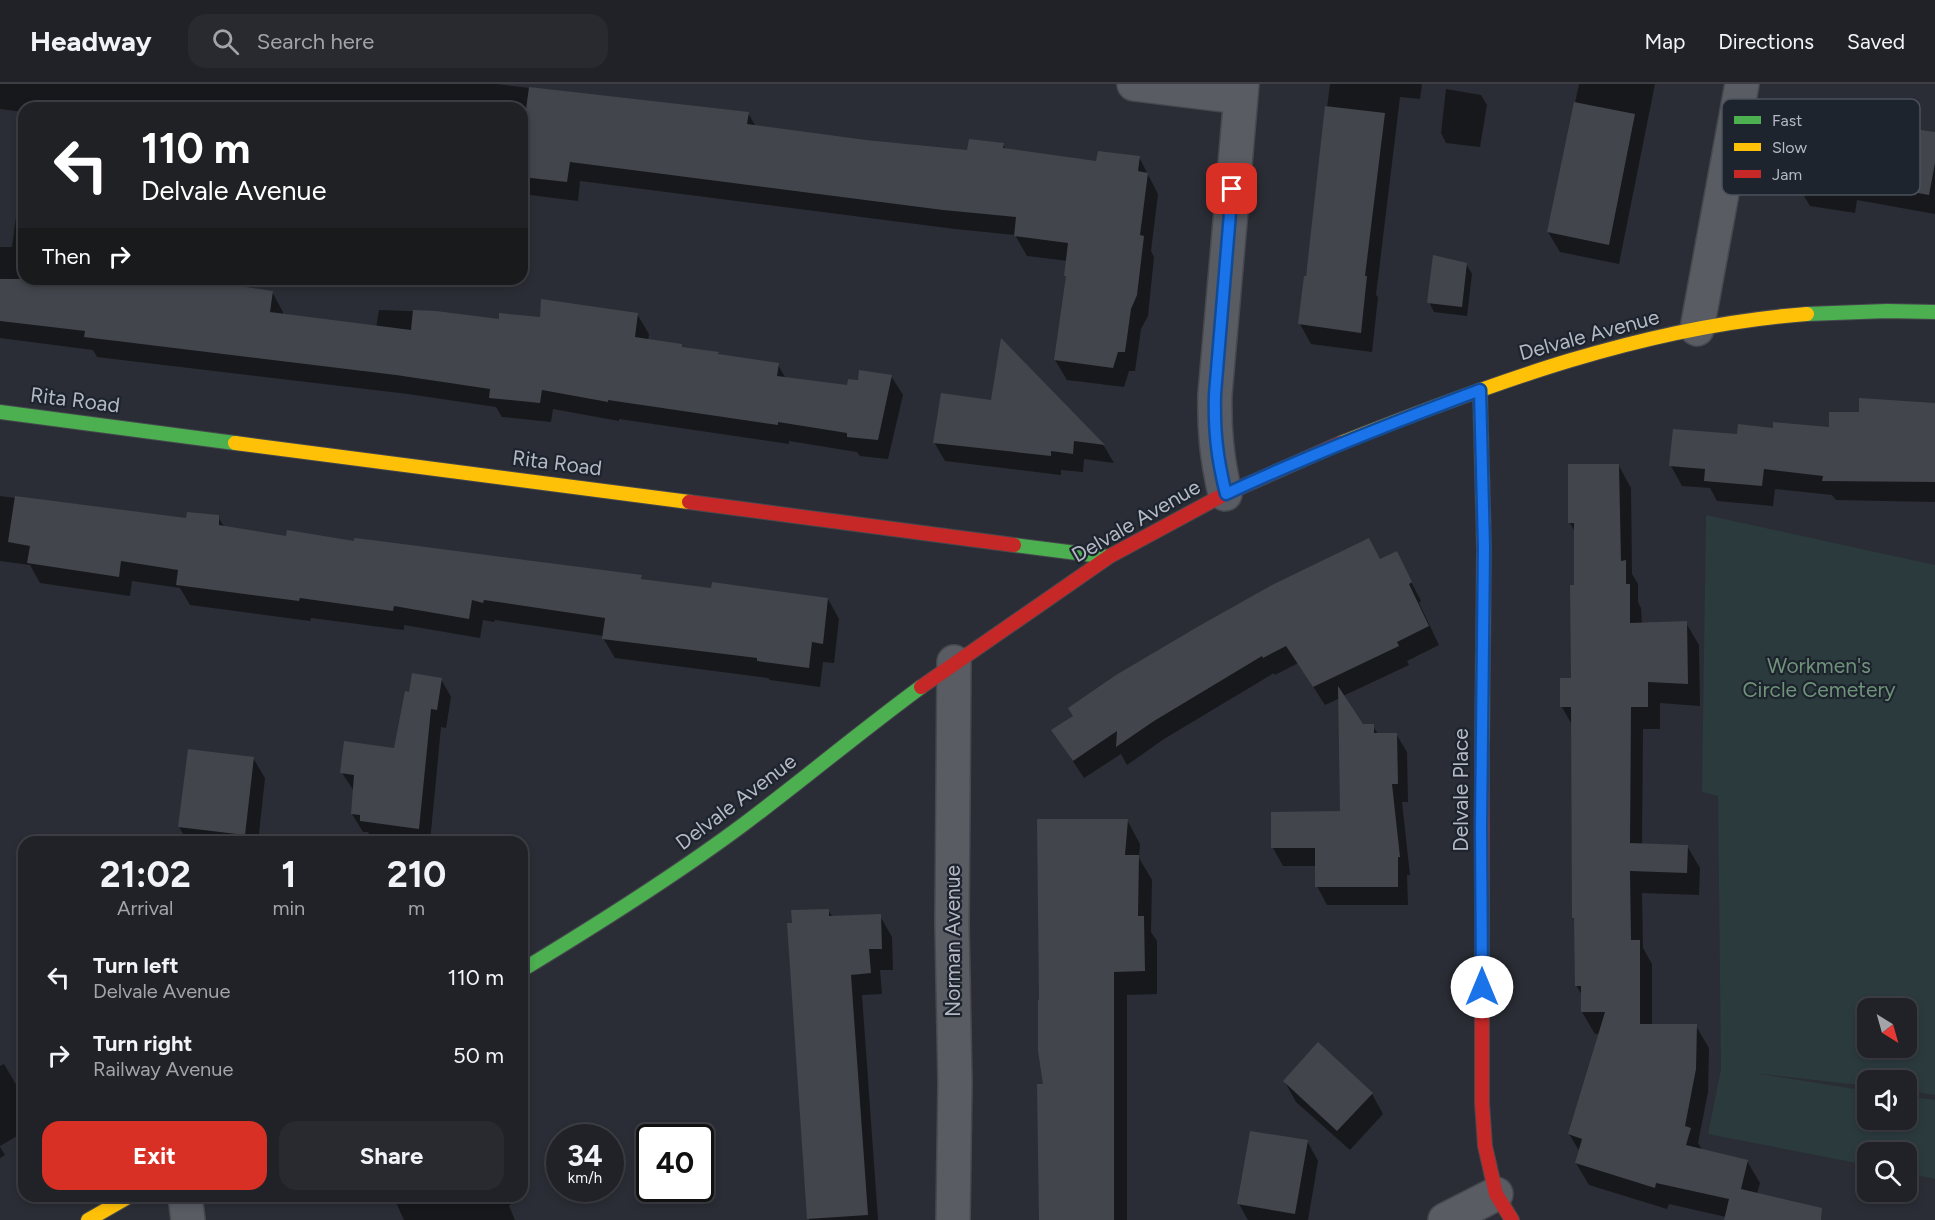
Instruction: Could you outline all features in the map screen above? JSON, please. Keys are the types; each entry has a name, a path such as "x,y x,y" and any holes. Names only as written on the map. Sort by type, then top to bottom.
{"street":[{"path":"1134,84 1241,91 1215,394 1214,428 1226,494"},
{"path":"1739,99 1742,84"},
{"path":"1697,329 1722,193"},
{"name":"Delvale Avenue","path":"528,966 606,920 691,863 954,662 1108,557 1226,494 1283,467 1372,430 1480,390 1564,361 1622,345 1697,329 1837,311 1891,309 1935,312"},
{"name":"Delvale Place","path":"1480,390 1484,548 1481,826 1482,1102 1485,1146 1504,1207"},
{"name":"Rita Road","path":"0,412 1108,557"},
{"name":"Norman Avenue","path":"953,1220 954,1083 951,925 954,662"},
{"path":"88,1220 120,1202"},
{"path":"186,1202 188,1220"},
{"path":"1445,1220 1504,1207"}],"green space":[{"name":"Workmen's Circle Cemetery","path":"1706,515 1935,565 1935,1095 1917,1092 1917,1070 1857,1070 1857,1085 1754,1073 1857,1089 1857,1130 1917,1130 1917,1097 1935,1100 1935,1179 1917,1175 1917,1142 1857,1142 1857,1163 1708,1134 1721,1069 1718,796 1702,792"}],"building":[{"path":"529,87 749,112 747,124 866,140 967,150 969,139 1004,143 1003,148 1096,161 1098,151 1140,156 1138,171 1148,173 1140,235 1144,236 1137,295 1131,309 1125,352 1118,352 1113,368 1054,360 1066,276 1064,276 1068,243 1014,236 1016,217 943,210 570,162 567,182 528,178 527,102"},
{"path":"1574,102 1635,114 1609,245 1547,232"},
{"path":"1325,106 1385,113 1365,276 1367,276 1361,333 1298,324 1304,276 1306,276"},
{"path":"1920,130 1935,132 1935,163 1929,195 1920,193"},
{"path":"1433,255 1467,263 1462,307 1427,303"},
{"path":"0,279 18,279 18,285 231,285 273,291 270,312 411,330 413,310 499,319 499,313 540,317 541,299 638,313 635,337 682,344 682,347 719,352 718,354 779,363 777,376 847,385 848,379 858,380 859,370 892,375 878,440 847,437 847,433 778,422 778,425 608,400 608,402 542,390 540,403 489,398 490,389 396,375 84,337 85,331 0,321"},
{"path":"1001,338 1105,445 1074,441 1073,454 1051,451 1051,456 933,443 941,393 991,400"},
{"path":"1859,398 1935,403 1935,482 1822,481 1823,476 1764,469 1762,486 1704,481 1705,469 1669,466 1673,429 1737,434 1738,424 1773,428 1773,422 1829,427 1829,412 1859,412"},
{"path":"1568,464 1619,464 1621,561 1626,560 1626,584 1630,584 1630,623 1687,621 1688,684 1648,682 1648,707 1631,707 1630,843 1688,845 1687,873 1630,871 1631,940 1640,940 1640,1024 1697,1024 1696,1069 1685,1126 1691,1128 1686,1145 1748,1160 1741,1189 1822,1208 1821,1220 1724,1220 1729,1199 1656,1183 1655,1188 1575,1163 1582,1139 1568,1134 1605,1012 1581,1012 1581,986 1575,986 1574,918 1572,918 1571,707 1560,707 1560,678 1571,678 1570,585 1574,585 1574,523 1568,523"},
{"path":"15,496 186,518 187,512 219,515 219,525 286,536 287,530 354,541 354,538 372,540 642,575 641,579 711,588 712,582 828,598 823,644 812,642 809,668 757,661 757,658 602,639 605,618 484,600 483,603 472,600 469,619 394,606 393,611 300,598 299,601 176,585 178,570 121,561 119,577 27,563 30,546 8,542"},
{"path":"1369,538 1380,559 1397,551 1412,582 1409,584 1429,626 1397,642 1399,646 1313,687 1286,646 1263,658 1262,656 1154,721 1116,747 1117,731 1073,761 1051,730 1073,716 1068,708 1116,675 1274,584"},
{"path":"412,673 442,678 437,710 431,709 419,829 360,821 360,815 351,814 354,775 340,773 344,741 394,748 405,691 409,692"},
{"path":"1338,686 1363,724 1374,724 1374,733 1397,733 1398,784 1392,784 1400,857 1398,857 1398,887 1315,887 1315,848 1271,848 1271,812 1340,811"},
{"path":"188,749 254,757 245,835 178,827"},
{"path":"1037,819 1128,819 1125,855 1139,855 1138,916 1144,916 1145,971 1114,972 1114,1220 1039,1220 1037,1084 1043,1084 1038,1051"},
{"path":"829,909 829,916 881,914 882,949 869,949 871,973 851,975 868,1215 807,1219 787,923 792,923 791,910"},
{"path":"1318,1042 1373,1093 1337,1131 1283,1081"},
{"path":"1250,1131 1308,1140 1295,1214 1237,1204"}],"traffic: fast":[{"path":"1807,314 1935,312"},
{"path":"0,412 235,443"},
{"path":"1014,545 1108,557"},
{"path":"528,966 635,900 717,844 921,687"}],"traffic: slow":[{"path":"1341,443 1455,399 1570,360 1687,331 1807,314"},
{"path":"1480,390 1484,548 1482,747"},
{"path":"235,443 689,502"},
{"path":"88,1220 120,1202"}],"traffic: jam":[{"path":"921,687 1110,556 1223,495 1341,443"},
{"path":"689,502 1014,545"},
{"path":"1482,747 1482,1103 1485,1146 1496,1194 1512,1220"}],"route":[{"path":"1232,189 1214,428 1226,494 1283,467 1372,430 1480,390 1484,548 1482,987"}]}
